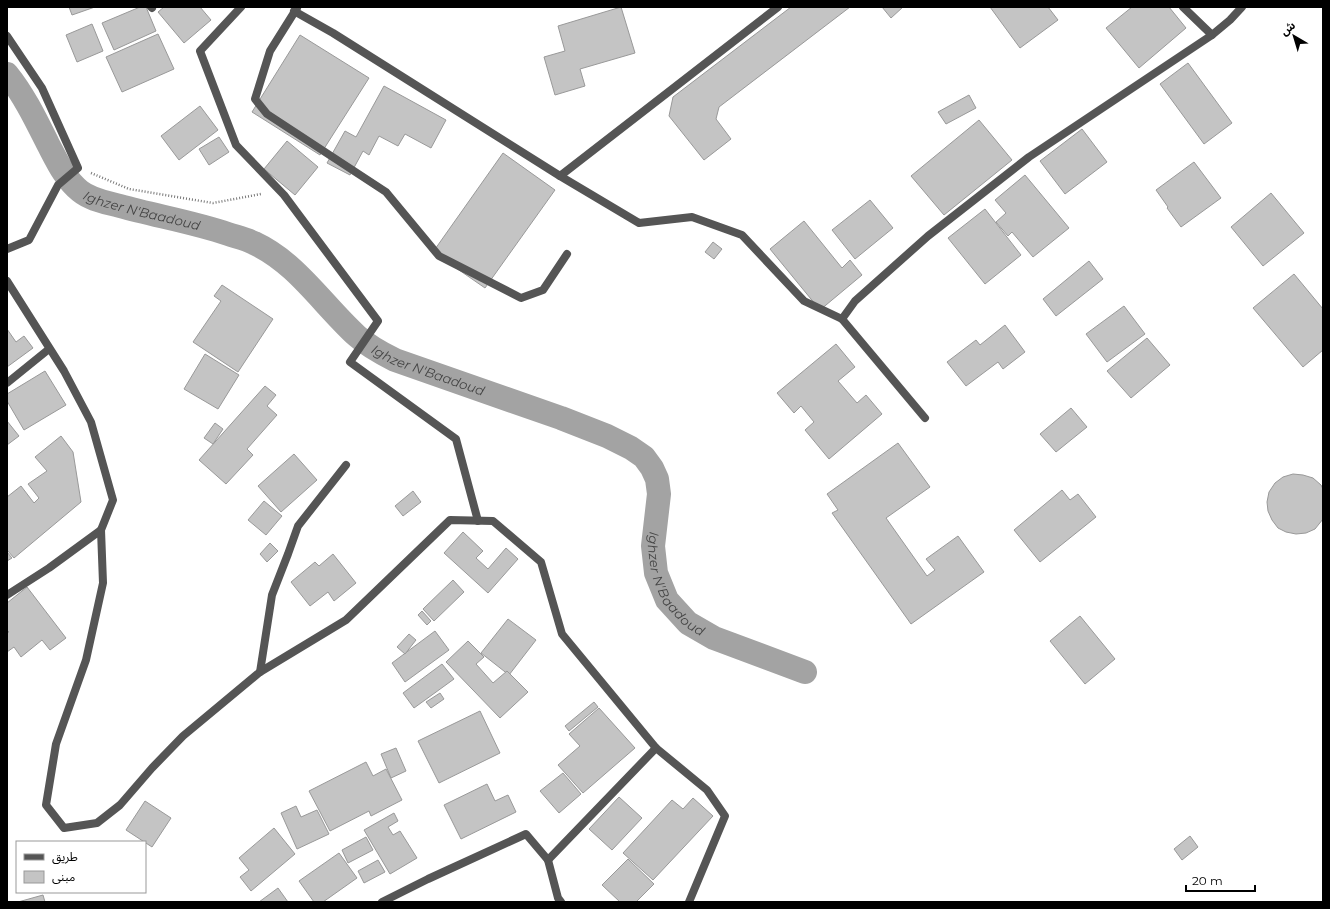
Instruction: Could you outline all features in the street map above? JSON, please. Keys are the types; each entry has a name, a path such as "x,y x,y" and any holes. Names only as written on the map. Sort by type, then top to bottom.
{"street":[{"path":"241,7 200,51 236,145 280,191 378,322 350,362 456,439 478,521"},
{"path":"560,176 778,7"},
{"path":"1183,7 1212,35"},
{"path":"842,319 854,301 928,236 1029,157 1212,35 1230,20 1242,7"},
{"path":"567,254 543,290 521,298 439,256 386,192 267,114 255,99 270,51 296,9 560,176 639,223 692,217 742,235 804,301 842,319 925,418"},
{"path":"7,36 42,88 78,168 58,185 29,240 7,249"},
{"path":"7,281 64,371 91,422 112,500 101,530 103,583 86,660 56,744 46,805 64,828 97,823 120,805 152,768 183,736 260,672 346,620 450,520 493,521 541,562 562,634 656,748 707,790 725,816 689,902"},
{"path":"7,383 50,349"},
{"path":"260,672 272,595 298,526 346,465"},
{"path":"7,594 49,568 101,530"},
{"path":"548,860 656,748"},
{"path":"382,902 526,834 548,860 560,900 550,902"}],"path":[{"path":"78,168 130,189 213,203 280,191"}],"building":[{"path":"69,7 95,7 72,15"},
{"path":"140,7 146,7 156,31 114,50 102,23"},
{"path":"164,7 200,7 211,20 184,43 158,12"},
{"path":"621,7 635,53 580,69 585,86 555,95 544,57 565,51 558,26"},
{"path":"791,7 850,7 719,107 716,119 731,139 704,160 669,116 673,97"},
{"path":"882,7 903,7 891,18"},
{"path":"990,7 1048,7 1058,20 1020,48"},
{"path":"1132,7 1169,7 1186,28 1139,68 1106,28"},
{"path":"92,24 103,51 77,62 66,35"},
{"path":"158,34 174,69 122,92 106,57"},
{"path":"300,35 369,78 320,155 252,112"},
{"path":"1188,63 1232,123 1204,144 1160,84"},
{"path":"384,86 446,120 431,148 405,134 398,146 379,136 369,155 363,151 350,175 327,163 345,131 356,137"},
{"path":"969,95 976,108 946,124 938,112"},
{"path":"200,106 218,130 179,160 161,136"},
{"path":"979,120 1012,160 944,215 911,176"},
{"path":"1082,129 1107,162 1065,194 1040,161"},
{"path":"219,137 229,152 209,165 199,149"},
{"path":"287,141 318,167 295,195 264,169"},
{"path":"503,153 555,190 485,288 433,252"},
{"path":"1194,162 1221,198 1181,227 1156,190"},
{"path":"1025,175 1069,228 1033,257 1012,232 1008,236 996,222 1006,213 995,200"},
{"path":"1271,193 1304,233 1263,266 1231,227"},
{"path":"870,200 893,228 855,259 832,230"},
{"path":"985,209 1021,255 985,284 948,238"},
{"path":"804,221 842,268 850,260 862,275 820,310 770,249"},
{"path":"713,242 722,249 714,259 705,252"},
{"path":"1089,261 1103,279 1056,316 1043,299"},
{"path":"1294,274 1323,309 1323,350 1303,367 1253,308"},
{"path":"222,285 273,319 238,372 193,342 221,301 214,296"},
{"path":"1124,306 1145,334 1107,362 1086,334"},
{"path":"1005,325 1025,352 1003,369 998,362 966,386 947,362 976,340 980,345"},
{"path":"7,329 16,342 24,336 33,348 7,367"},
{"path":"1147,338 1170,365 1131,398 1107,371"},
{"path":"836,344 855,367 838,381 857,403 866,395 882,414 829,459 805,430 814,422 801,406 794,413 777,393"},
{"path":"205,354 239,375 218,409 184,389"},
{"path":"45,371 66,405 24,430 7,401 7,394"},
{"path":"265,386 276,395 267,406 277,415 247,449 253,455 226,484 199,460"},
{"path":"1071,408 1087,427 1056,452 1040,434"},
{"path":"7,421 19,436 7,445"},
{"path":"215,423 223,429 213,444 204,438"},
{"path":"61,436 73,452 81,502 14,558 7,550 7,497 21,486 34,503 39,498 28,484 47,471 35,457"},
{"path":"898,443 930,487 886,518 927,576 935,570 926,559 958,536 984,572 911,624 832,513 838,510 827,494"},
{"path":"294,454 317,480 281,512 258,486"},
{"path":"1293,474 1313,478 1321,485 1323,489 1323,519 1315,529 1306,533 1296,534 1286,532 1278,528 1268,511 1267,502 1269,492 1275,483 1283,477"},
{"path":"1062,490 1070,500 1078,494 1096,517 1040,562 1014,530"},
{"path":"413,491 421,502 403,516 395,506"},
{"path":"264,501 282,516 266,535 248,520"},
{"path":"463,532 483,551 476,558 488,569 506,548 518,559 488,593 444,553"},
{"path":"270,543 278,551 267,562 260,554"},
{"path":"7,552 12,558 7,561"},
{"path":"333,554 356,583 334,601 328,592 310,606 291,582 315,562 319,566"},
{"path":"453,580 464,592 434,621 423,609"},
{"path":"27,587 66,638 50,650 42,640 21,657 14,647 7,652 7,633 9,632 7,630 7,603"},
{"path":"422,611 431,621 427,625 418,615"},
{"path":"1080,616 1115,659 1085,684 1050,641"},
{"path":"508,619 536,640 509,675 481,653"},
{"path":"435,631 449,650 405,682 392,663"},
{"path":"409,634 416,640 405,654 397,647"},
{"path":"468,641 484,657 476,664 493,683 507,671 528,692 500,718 446,662"},
{"path":"442,664 454,679 414,708 403,693"},
{"path":"440,693 444,699 431,708 426,702"},
{"path":"594,702 598,707 569,731 565,726"},
{"path":"599,708 635,748 583,793 558,765 580,746 569,734"},
{"path":"480,711 500,753 439,783 418,741"},
{"path":"396,748 406,771 391,778 381,754"},
{"path":"366,762 373,776 386,769 402,800 371,816 369,811 330,831 309,791"},
{"path":"563,773 581,794 559,813 540,791"},
{"path":"487,784 495,801 508,795 516,812 461,839 444,805"},
{"path":"619,797 642,818 612,850 589,829"},
{"path":"693,798 713,816 653,880 623,853 672,800 683,809"},
{"path":"145,801 171,818 152,847 146,843 146,841 143,841 126,830"},
{"path":"296,806 301,817 317,810 329,834 297,849 281,813"},
{"path":"394,813 398,821 388,827 393,835 400,831 417,858 390,874 364,830"},
{"path":"274,828 295,854 251,891 240,877 249,870 239,858"},
{"path":"1190,836 1198,847 1182,860 1174,849"},
{"path":"366,837 373,850 348,863 342,850"},
{"path":"339,853 357,878 323,902 314,902 299,881"},
{"path":"628,859 654,884 636,902 620,902 602,885"},
{"path":"378,860 385,872 364,883 358,871"},
{"path":"278,888 288,902 259,902"},
{"path":"43,895 45,902 18,902"}],"waterway":[{"name":"Ighzer N'Baadoud","path":"7,74 19,90 62,169 70,181 84,194 89,197 134,210 201,226 254,243 283,261 357,336 385,355 395,360 561,418 607,436 631,448 644,457 652,468 657,479 659,494 653,546 656,573 667,600 688,623 714,638 805,672"}]}
